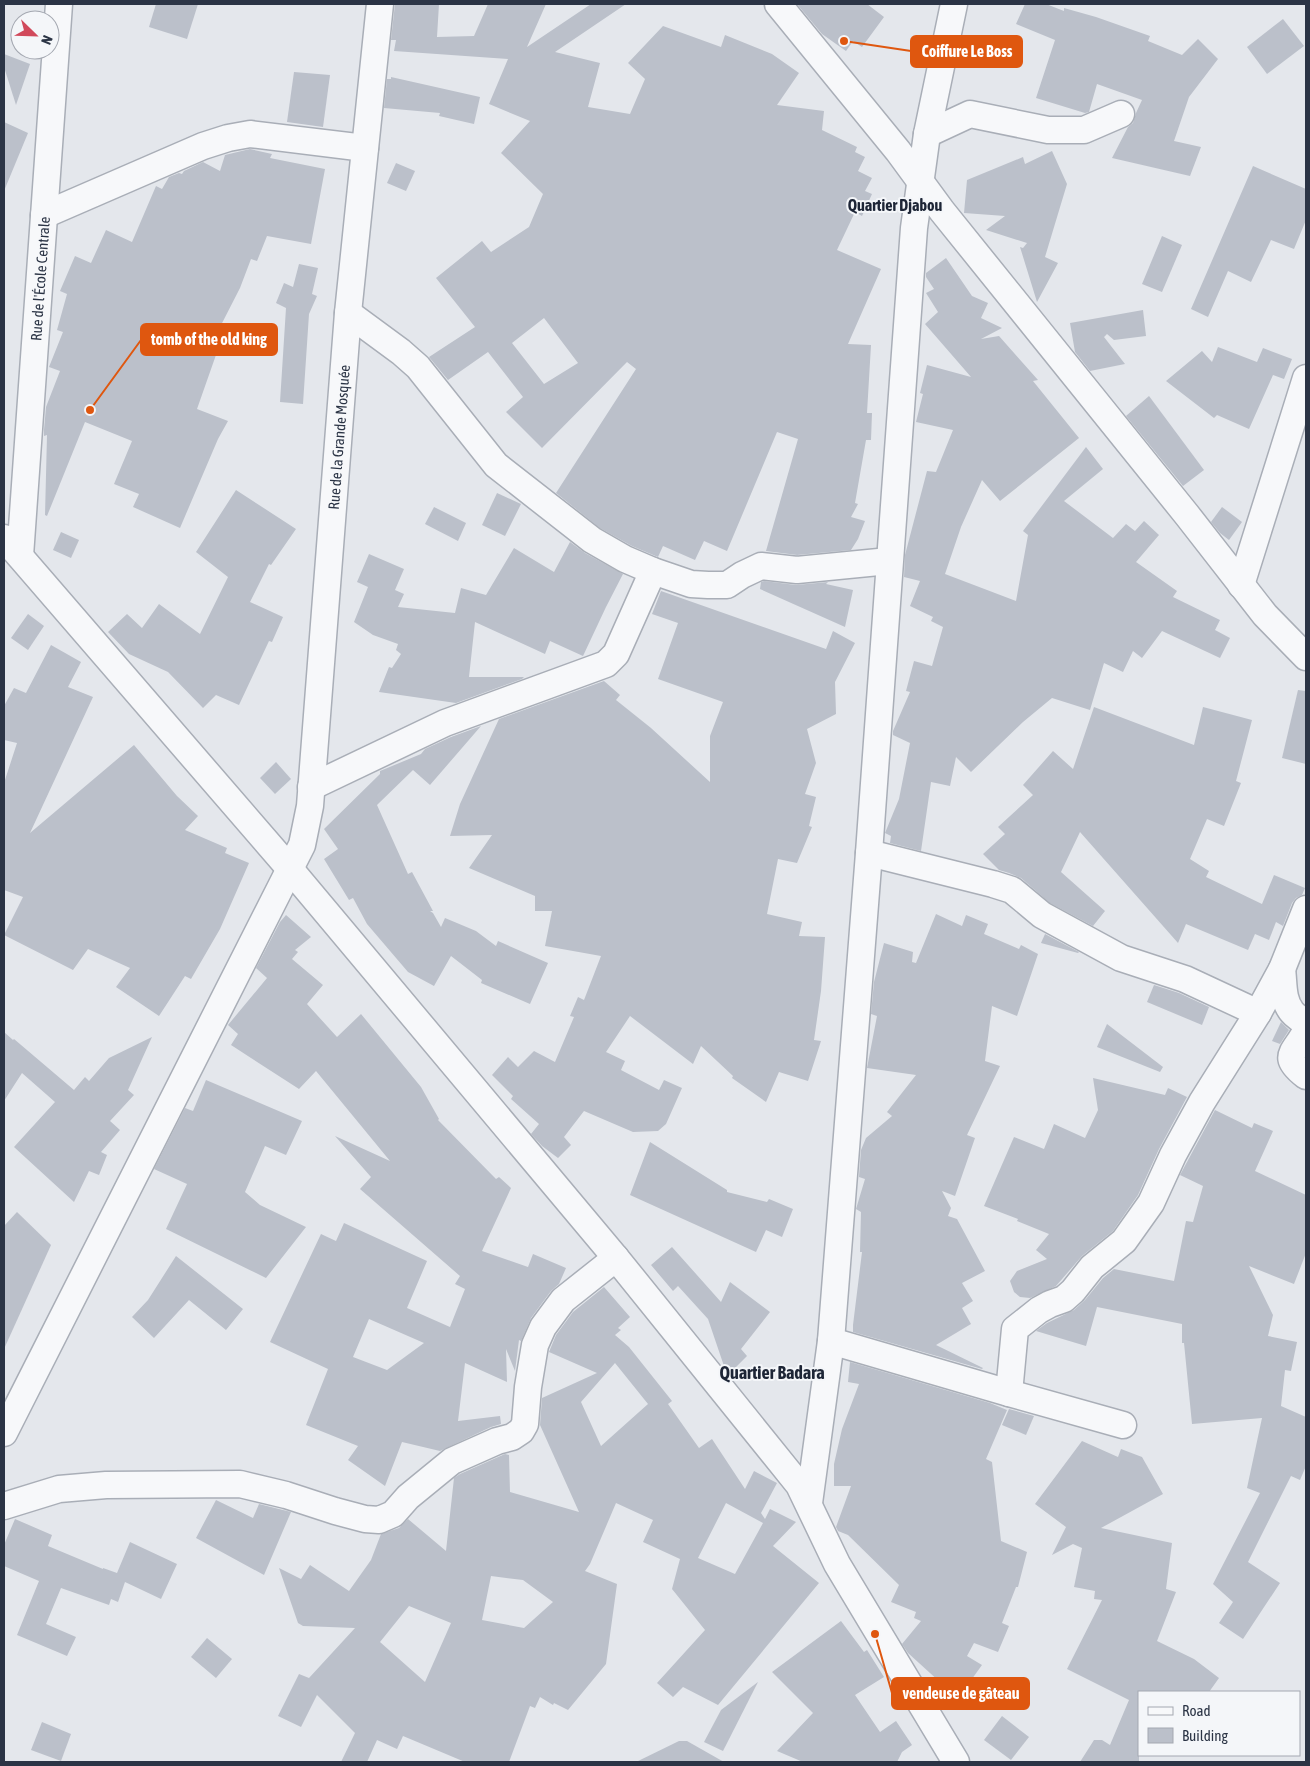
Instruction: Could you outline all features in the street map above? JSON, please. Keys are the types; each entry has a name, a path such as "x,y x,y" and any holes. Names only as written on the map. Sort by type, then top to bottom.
{"street":[{"name":"Rue de l'École Centrale","path":"12,547 44,215 59,4"},
{"name":"Rue de la Grande Mosquée","path":"4,1433 302,845 310,806 348,313 380,4"},
{"path":"778,4 898,150 919,181 1187,515 1241,586 1265,615 1306,657"},
{"path":"809,1503 831,1340 914,228 926,134 954,4"},
{"path":"926,134 970,114 1048,130 1084,130 1121,114"},
{"path":"44,215 203,146 228,138 250,134 365,148"},
{"path":"348,313 401,352 418,368 496,465 592,540 625,559 691,584 727,585 761,566 797,570 889,561"},
{"path":"1241,586 1306,378"},
{"path":"12,547 290,869 616,1258 793,1478 809,1503 837,1564 956,1762"},
{"path":"311,787 445,723 606,664 616,654 653,571"},
{"path":"868,853 1012,890 1042,915 1122,958 1185,978 1258,1013"},
{"path":"1009,1394 1015,1329 1039,1310 1064,1299 1073,1291 1092,1267 1124,1241 1151,1203 1173,1155 1202,1102 1258,1013 1282,969 1306,909"},
{"path":"1282,969 1287,1005 1306,1025"},
{"path":"1306,1031 1291,1060 1294,1066 1306,1076"},
{"path":"4,1506 60,1489 106,1485 240,1484 334,1511 365,1519 379,1520 393,1514 408,1497 452,1460 512,1437 520,1431 525,1424 528,1387 535,1345 543,1327 563,1300 616,1258"},
{"path":"831,1340 1009,1394 1123,1425"}],"building":[{"path":"156,4 198,4 187,39 149,27"},
{"path":"395,4 439,4 437,37 474,36 488,4 546,4 527,47 591,4 626,4 555,52 600,63 588,107 630,114 645,79 628,63 663,26 721,47 725,35 772,54 799,73 777,105 824,111 822,130 857,147 855,152 865,157 858,171 872,178 865,191 872,194 862,216 855,212 837,250 881,269 848,344 871,345 867,413 872,413 871,440 866,440 855,503 858,504 851,517 865,521 858,539 851,550 797,555 766,551 798,439 777,432 727,551 704,541 695,560 663,546 658,557 632,546 600,528 556,493 636,369 627,362 542,448 506,412 523,397 488,352 448,380 429,357 475,327 436,278 482,241 491,252 529,227 543,194 501,153 530,121 489,104 508,59 394,51 396,40 391,40","holes":["544,318 578,363 544,384 512,343"]},
{"path":"797,4 867,4 884,17 862,47 853,41 846,51 822,34"},
{"path":"1025,4 1046,4 1064,11 1064,8 1096,17 1150,36 1148,41 1182,55 1198,39 1218,59 1189,97 1174,141 1201,147 1190,176 1112,158 1128,127 1133,123 1142,100 1097,84 1089,112 1085,113 1036,98 1055,40 1016,24"},
{"path":"1283,19 1304,46 1267,74 1247,47"},
{"path":"4,54 10,56 10,60 20,60 30,64 16,105 4,67"},
{"path":"294,72 330,75 323,127 287,122"},
{"path":"391,77 480,97 474,124 439,116 440,113 384,108 387,79 391,79"},
{"path":"4,122 28,133 4,191"},
{"path":"250,149 272,154 270,158 325,169 311,244 267,236 257,261 251,259 240,288 218,331 223,335 197,409 228,421 218,439 180,528 133,507 139,494 114,484 132,441 85,422 47,516 45,515 47,435 44,436 44,430 46,407 60,371 49,367 63,332 57,330 67,294 60,291 75,256 91,263 106,230 132,242 156,186 162,189 169,177 179,173 182,174 184,171 203,162 220,171 225,155"},
{"path":"1052,151 1067,184 1045,257 1058,263 1037,302 1020,247 1023,248 1027,243 986,230 1005,216 964,213 967,180 1023,157 1025,164"},
{"path":"396,163 415,171 406,191 387,183"},
{"path":"1253,166 1306,189 1306,220 1294,249 1271,240 1251,282 1228,271 1208,317 1191,309"},
{"path":"1162,236 1182,245 1162,292 1142,284"},
{"path":"946,258 972,296 988,303 981,318 1002,328 981,339 999,336 1038,380 1033,381 1079,438 1000,501 982,480 961,527 945,574 1016,601 1028,535 1023,531 1086,447 1103,469 1064,501 1113,538 1126,524 1135,531 1144,521 1159,535 1136,562 1177,591 1173,597 1220,620 1215,630 1230,638 1220,658 1162,631 1142,658 1133,651 1123,672 1104,663 1090,710 1052,698 1023,722 971,772 956,757 950,786 931,782 921,851 890,843 891,836 885,833 899,799 910,743 893,735 893,731 910,692 906,691 914,661 932,666 943,627 931,621 933,617 910,606 920,581 904,577 905,555 927,471 936,472 953,430 916,422 923,394 920,393 927,365 971,377 925,324 938,312 926,293 934,289 926,277 926,273"},
{"path":"299,264 318,268 312,294 317,296 309,314 303,404 280,402 286,308 276,303 284,283 293,287"},
{"path":"1143,310 1146,336 1114,340 1107,334 1104,337 1125,364 1090,371 1075,352 1070,323"},
{"path":"1218,347 1257,362 1263,348 1292,359 1284,379 1273,375 1249,429 1217,415 1214,418 1166,381 1202,351 1212,362"},
{"path":"1149,396 1204,470 1183,486 1126,416"},
{"path":"236,490 296,529 271,565 269,564 250,602 283,617 272,642 269,641 239,705 216,695 203,708 168,672 129,654 108,632 127,614 142,628 159,604 200,634 228,577 196,552"},
{"path":"497,493 521,504 505,536 482,525"},
{"path":"434,507 466,523 458,541 425,524"},
{"path":"1222,507 1242,522 1229,540 1211,522"},
{"path":"61,532 79,540 71,558 53,550"},
{"path":"570,542 585,553 623,574 583,656 550,641 545,654 475,622 469,677 524,677 522,679 456,703 379,692 389,667 392,668 401,654 396,650 398,644 373,635 354,622 368,587 357,582 369,554 404,569 395,590 404,594 398,607 455,613 461,588 486,595 514,548 554,572"},
{"path":"761,582 796,585 828,582 826,584 853,590 845,627 760,589"},
{"path":"661,591 826,649 833,631 855,643 835,682 836,714 807,729 816,763 805,794 816,797 809,826 812,827 797,863 778,859 767,914 802,922 799,936 825,937 821,991 814,1040 821,1041 808,1081 779,1072 766,1102 732,1078 733,1076 701,1046 693,1064 630,1016 606,1052 625,1061 621,1070 659,1090 664,1080 682,1088 666,1124 658,1131 633,1132 584,1111 564,1137 571,1145 558,1158 542,1146 531,1134 539,1124 511,1099 513,1096 492,1075 508,1057 518,1067 534,1051 555,1062 574,1017 570,1016 578,997 584,1000 601,956 545,946 552,911 535,911 535,896 469,868 492,835 450,836 460,804 499,719 604,681 620,695 616,700 651,728 710,782 710,736 723,702 658,679 678,623 652,614"},
{"path":"28,614 44,626 28,650 11,638"},
{"path":"51,645 81,662 68,687 93,697 30,833 134,745 177,796 198,816 185,830 227,848 225,853 249,863 220,929 191,979 185,976 159,1016 116,987 130,968 88,949 73,970 4,935 23,897 4,890 4,783 17,743 4,740 4,706 14,688 26,693"},
{"path":"1298,690 1306,691 1306,764 1282,758"},
{"path":"1094,707 1194,745 1203,707 1252,720 1236,781 1241,783 1224,826 1207,819 1190,859 1209,871 1206,877 1262,904 1274,875 1305,888 1302,895 1292,903 1283,926 1276,922 1269,940 1255,934 1248,950 1186,924 1178,943 1080,832 1061,872 1105,911 1093,926 1050,903 1021,878 999,870 983,854 1005,834 998,827 1033,795 1023,785 1053,751 1073,769"},
{"path":"481,726 430,785 413,770 377,805 408,874 412,872 433,911 430,911 441,927 445,918 476,931 496,946 498,941 548,963 530,1004 481,983 482,980 451,956 434,986 408,972 367,924 353,898 349,900 324,859 338,849 324,829 380,774 380,771 421,754 425,749 451,737"},
{"path":"276,762 291,779 275,794 260,778"},
{"path":"936,914 962,926 966,915 988,924 984,934 1019,949 1021,945 1038,954 1017,1016 992,1006 985,1061 1000,1066 967,1135 975,1138 955,1196 942,1191 951,1208 948,1216 957,1219 985,1271 962,1283 973,1301 962,1308 971,1324 936,1345 982,1369 853,1332 862,1252 860,1252 861,1212 856,1209 865,1179 859,1177 861,1150 866,1138 892,1116 887,1112 916,1075 867,1068 877,1016 871,1014 874,982 884,943 913,952 912,962 916,963"},
{"path":"286,915 311,937 295,950 298,952 292,959 323,985 307,1004 337,1037 361,1014 421,1087 438,1120 496,1179 499,1177 511,1188 482,1251 528,1267 533,1254 566,1268 559,1284 551,1291 531,1318 521,1341 519,1340 515,1371 506,1349 507,1382 465,1363 458,1421 500,1416 501,1424 440,1451 402,1442 385,1486 348,1460 358,1446 306,1425 328,1369 270,1342 321,1234 336,1241 344,1223 427,1261 407,1308 450,1327 465,1289 455,1284 460,1276 360,1189 371,1177 335,1136 390,1161 316,1071 299,1089 231,1045 238,1034 228,1025 267,978 256,968 280,922","holes":["369,1319 424,1343 387,1370 353,1357"]},
{"path":"1045,934 1079,952 1041,943"},
{"path":"1154,985 1179,993 1209,1007 1202,1025 1147,1002"},
{"path":"1281,1022 1289,1030 1280,1044 1272,1041"},
{"path":"1107,1024 1163,1067 1160,1072 1097,1047"},
{"path":"4,1032 74,1090 85,1077 89,1081 109,1058 152,1037 128,1090 134,1095 110,1121 120,1130 101,1152 107,1155 99,1175 89,1171 74,1202 14,1147 55,1102 22,1073 4,1101"},
{"path":"1093,1078 1165,1095 1168,1088 1187,1097 1159,1149 1138,1195 1113,1231 1082,1256 1056,1286 1030,1298 1020,1297 1014,1292 1010,1281 1017,1271 1047,1259 1036,1250 1049,1234 1017,1221 1018,1219 984,1206 1014,1137 1044,1149 1054,1124 1085,1138 1098,1110"},
{"path":"206,1080 302,1121 286,1155 265,1146 245,1192 260,1205 306,1227 266,1278 166,1229 187,1184 154,1169 185,1108 193,1111"},
{"path":"1215,1110 1252,1128 1254,1123 1273,1131 1255,1171 1306,1195 1306,1253 1294,1284 1249,1266 1273,1315 1268,1336 1297,1342 1291,1371 1285,1370 1281,1406 1306,1417 1306,1466 1300,1480 1291,1476 1248,1562 1280,1583 1243,1639 1219,1623 1233,1602 1213,1584 1260,1493 1247,1488 1262,1418 1192,1424 1184,1343 1182,1343 1182,1324 1097,1307 1086,1346 1036,1331 1047,1323 1074,1310 1103,1278 1114,1269 1174,1281 1186,1221 1193,1222 1203,1186 1180,1175"},
{"path":"650,1142 727,1190 727,1192 767,1202 769,1199 793,1209 782,1237 766,1230 756,1252 630,1195"},
{"path":"17,1212 51,1245 4,1349 4,1226"},
{"path":"672,1247 721,1302 730,1282 770,1312 741,1349 747,1356 732,1371 728,1366 725,1369 708,1319 678,1286 673,1291 651,1265"},
{"path":"176,1256 243,1309 226,1330 189,1300 154,1338 132,1317 148,1300"},
{"path":"604,1287 630,1317 618,1328 621,1330 615,1335 629,1347 672,1401 668,1404 699,1448 712,1439 745,1489 754,1471 777,1483 761,1513 765,1519 770,1509 796,1522 773,1546 819,1583 718,1705 683,1687 673,1697 657,1683 705,1630 672,1589 680,1559 643,1542 653,1520 616,1503 590,1564 585,1571 617,1584 606,1664 568,1710 554,1703 553,1705 540,1697 535,1708 530,1706 509,1762 465,1762 403,1736 397,1749 377,1740 367,1762 341,1762 355,1733 317,1695 301,1727 278,1716 299,1674 309,1678 355,1628 303,1626 298,1623 279,1568 301,1579 310,1565 349,1591 371,1560 381,1534 399,1528 408,1519 446,1551 454,1478 505,1454 509,1455 510,1492 579,1512 540,1425 542,1398 597,1373 549,1352 556,1335 573,1312","holes":["615,1363 648,1404 601,1446 581,1402","726,1503 763,1523 735,1574 698,1558","491,1576 523,1580 553,1602 524,1628 482,1620","409,1606 451,1623 425,1682 380,1642"]},
{"path":"850,1362 990,1403 1007,1410 986,1459 992,1462 1001,1541 1027,1552 1018,1587 1016,1587 1002,1623 1009,1626 998,1652 974,1643 967,1656 982,1665 969,1683 972,1686 952,1708 933,1692 941,1683 908,1653 902,1644 921,1621 914,1618 916,1612 891,1602 899,1585 848,1535 838,1531 836,1527 851,1486 834,1486 834,1464 842,1429 859,1384 848,1382"},
{"path":"1009,1409 1034,1416 1026,1435 1002,1425"},
{"path":"1082,1441 1118,1457 1121,1449 1142,1457 1163,1494 1101,1528 1172,1543 1166,1589 1176,1592 1157,1641 1194,1659 1219,1678 1210,1691 1138,1691 1139,1762 1080,1762 1094,1740 1102,1740 1110,1745 1129,1700 1067,1669 1102,1600 1094,1599 1095,1591 1074,1587 1082,1548 1073,1544 1052,1555 1066,1527 1035,1504"},
{"path":"216,1500 253,1518 259,1504 291,1512 264,1575 196,1538"},
{"path":"15,1519 52,1535 48,1546 117,1573 130,1542 177,1564 161,1599 125,1582 118,1602 111,1599 109,1605 61,1588 46,1624 76,1637 67,1656 17,1635 39,1581 4,1566 4,1545"},
{"path":"841,1621 864,1652 867,1650 884,1677 855,1695 880,1732 896,1721 912,1745 902,1752 897,1762 803,1762 777,1751 813,1713 772,1672"},
{"path":"207,1638 232,1659 216,1678 191,1657"},
{"path":"758,1682 723,1751 704,1742 721,1710"},
{"path":"1002,1716 1029,1737 1011,1760 984,1740"},
{"path":"42,1722 71,1734 61,1761 31,1750"},
{"path":"679,1741 687,1741 724,1762 636,1762"}],"place":[{"name":"Coiffure Le Boss","path":"844,41"},
{"name":"tomb of the old king","path":"90,410"},
{"name":"vendeuse de gâteau","path":"875,1634"}],"district":[{"name":"Quartier Djabou","path":"895,205"},
{"name":"Quartier Badara","path":"772,1372"}]}
